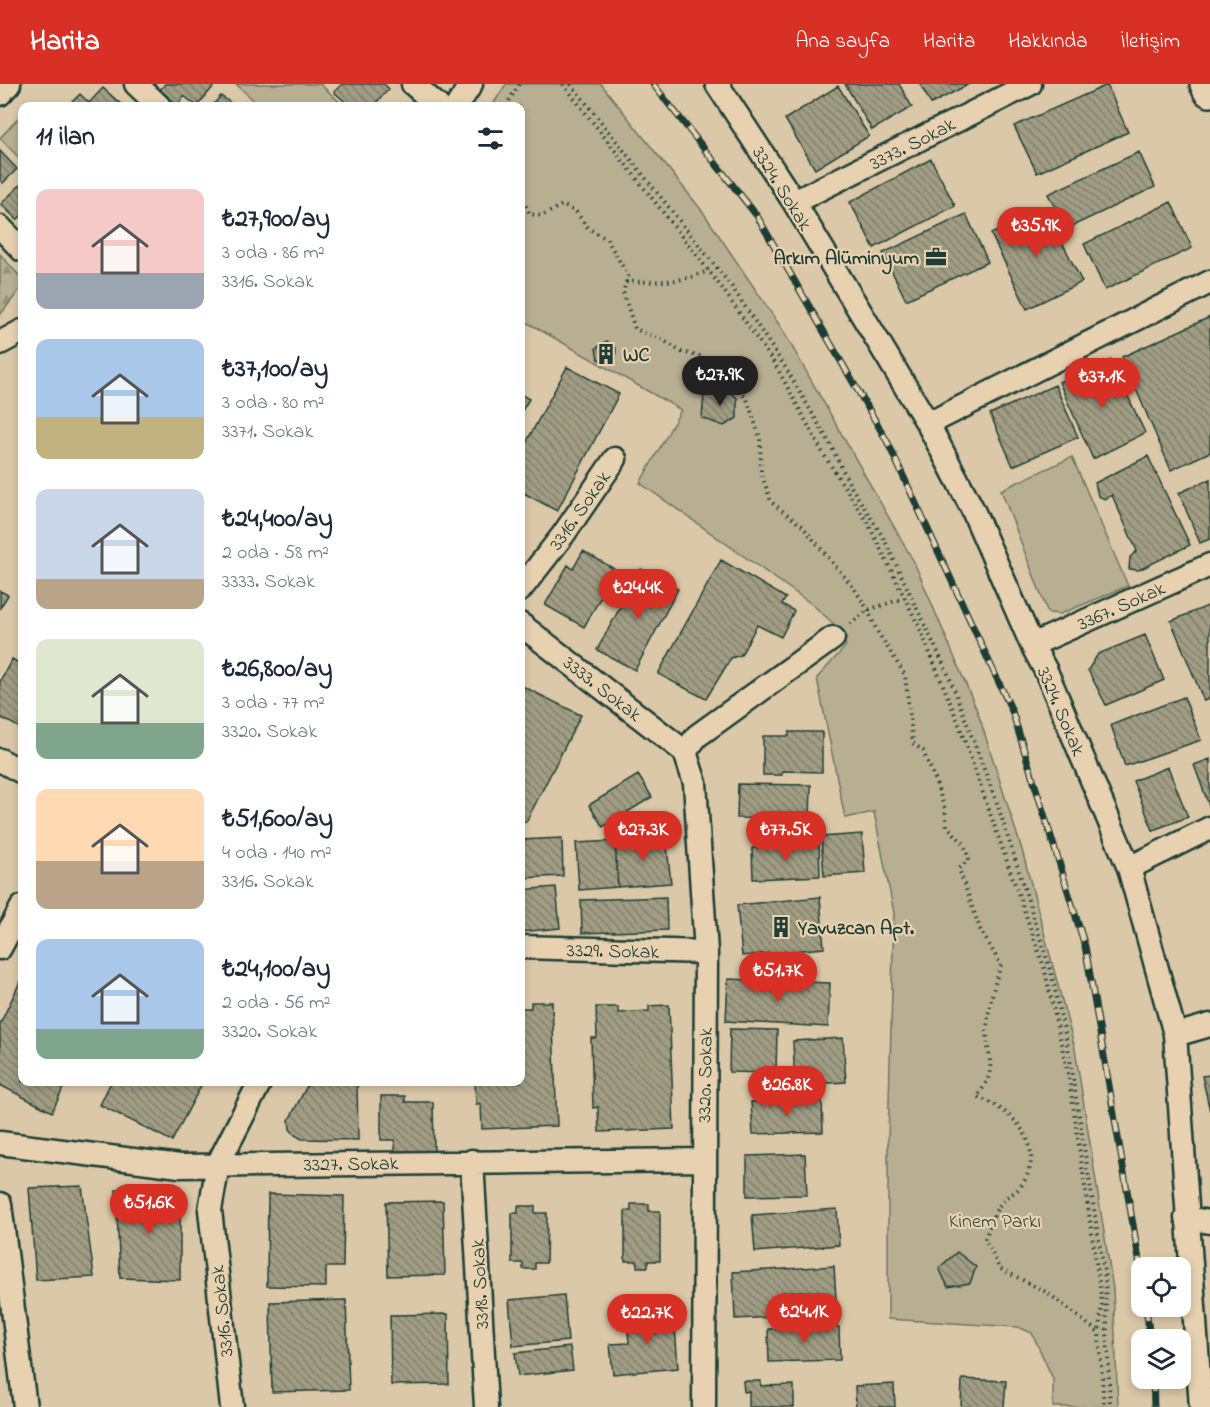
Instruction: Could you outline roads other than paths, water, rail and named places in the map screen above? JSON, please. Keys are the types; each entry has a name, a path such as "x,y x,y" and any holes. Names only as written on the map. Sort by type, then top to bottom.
{"highway":[{"path":"1207,84 1210,90"}],"street":[{"path":"0,94 9,84"},
{"path":"136,84 155,102"},
{"path":"413,84 433,102"},
{"path":"460,102 471,84"},
{"name":"3324. Sokak","path":"717,84 794,202 928,424 972,508 1032,645 1046,671 1129,868 1175,1035 1201,1407"},
{"name":"3373. Sokak","path":"794,202 1030,84"},
{"path":"0,227 18,246"},
{"path":"928,424 1210,282"},
{"path":"0,343 18,333"},
{"name":"3316. Sokak","path":"525,584 563,535 615,459"},
{"name":"3367. Sokak","path":"1032,645 1210,565"},
{"name":"3333. Sokak","path":"525,628 686,752"},
{"path":"686,752 697,736 833,638"},
{"name":"3320. Sokak","path":"686,752 695,783 706,952 703,1160 704,1407"},
{"path":"0,760 18,770"},
{"path":"1129,868 1210,828"},
{"path":"0,948 18,914"},
{"name":"3329. Sokak","path":"525,947 706,952"},
{"path":"1175,1035 1210,1025"},
{"name":"3316. Sokak","path":"232,1407 210,1210 218,1164 258,1086"},
{"name":"3327. Sokak","path":"0,1143 180,1166 703,1160"},
{"name":"3318. Sokak","path":"472,1161 486,1407"},
{"path":"0,1204 26,1407"},
{"path":"1186,1218 1210,1222"}],"railway":[{"path":"653,84 757,216 887,441 1012,711 1085,946 1139,1257"},
{"path":"1147,1317 1149,1329"},
{"path":"1153,1389 1154,1407"}],"place":[{"name":"Arkım Alüminyum","path":"936,257"},
{"name":"WC","path":"606,354"},
{"name":"Yavuzcan Apt.","path":"781,927"}],"park label":[{"name":"Kinem Parkı","path":"995,1220"}]}
